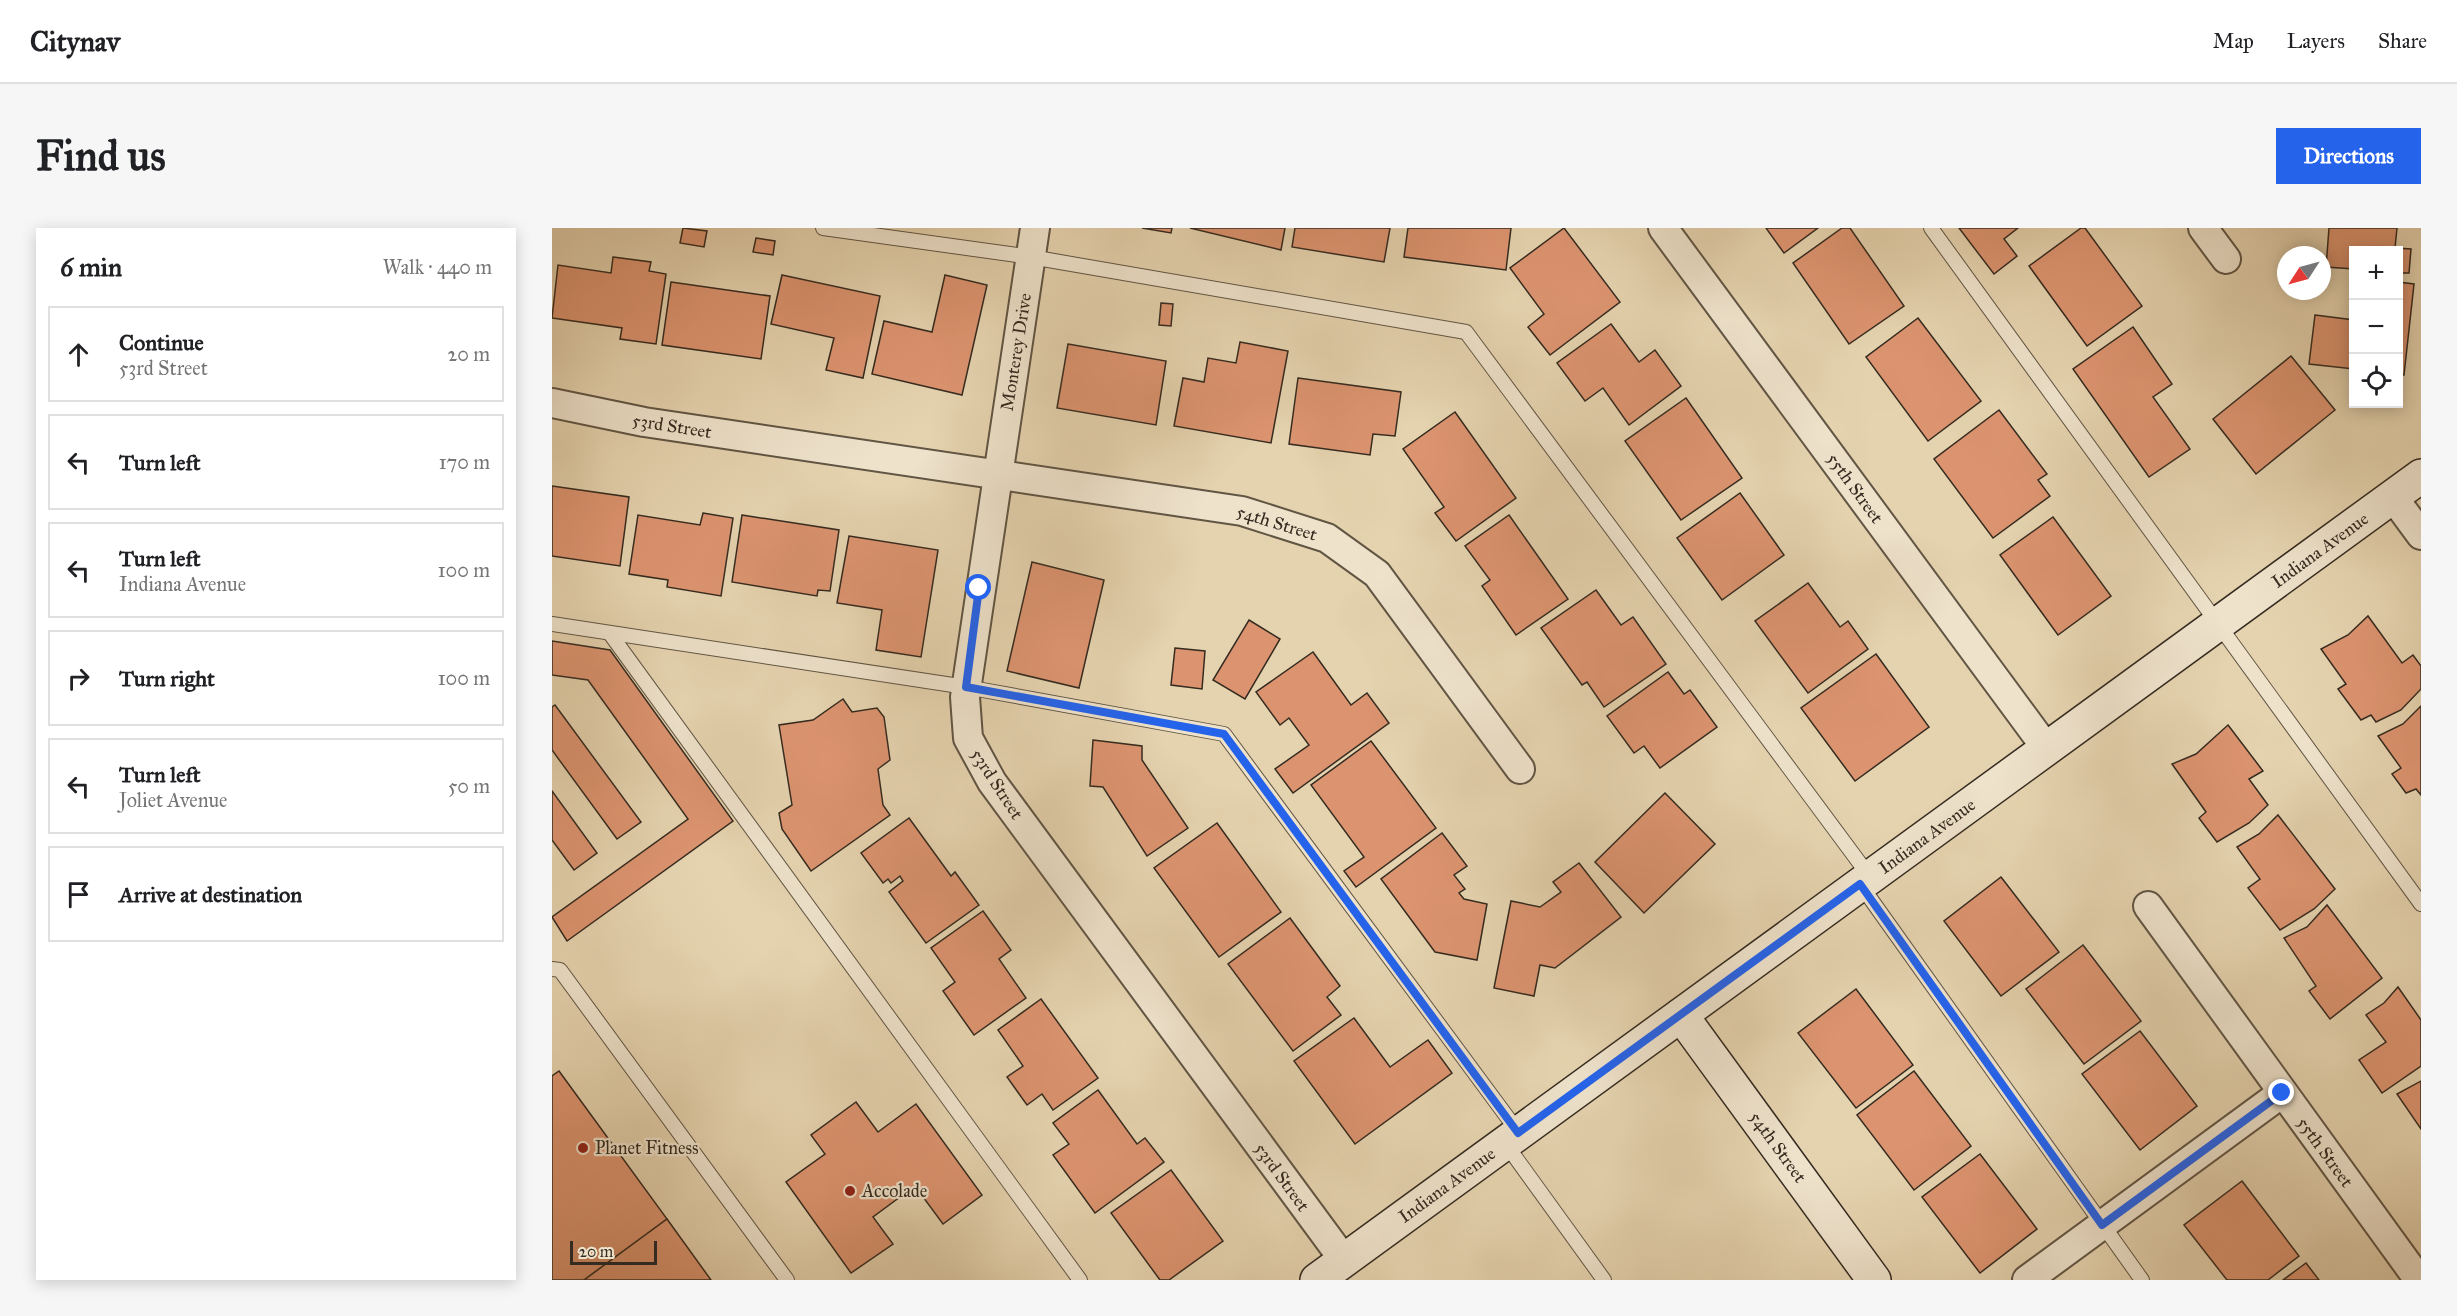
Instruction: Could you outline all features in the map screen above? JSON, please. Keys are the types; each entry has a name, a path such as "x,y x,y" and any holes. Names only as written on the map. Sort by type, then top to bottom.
{"main road":[{"name":"Indiana Avenue","path":"1317,1280 2421,476"},
{"name":"54th Street","path":"1681,1015 1874,1280"}],"street":[{"name":"Monterey Drive","path":"997,476 1035,228"},
{"name":"55th Street","path":"1663,228 2047,749"},
{"path":"2203,228 2226,259"},
{"name":"53rd Street","path":"552,403 644,422 997,476 964,705 968,738 992,782 1344,1260"},
{"name":"54th Street","path":"997,476 1242,511 1327,538 1377,574 1520,770"},
{"path":"2393,497 2421,535"},
{"name":"55th Street","path":"2148,906 2419,1280"},
{"path":"2027,1280 2282,1093"}],"lane":[{"path":"823,228 1031,257 1466,332 1865,881 2142,1280"},
{"path":"1931,228 2421,903"},
{"path":"552,624 611,635 966,687 1224,734 1512,1138 1604,1280"},
{"path":"611,635 1080,1280"},
{"path":"552,969 560,970 787,1280"}],"building":[{"path":"683,228 707,231 704,247 680,243"},
{"path":"1142,228 1172,228 1171,233"},
{"path":"1190,228 1285,228 1281,250"},
{"path":"1295,228 1390,228 1384,262 1292,247"},
{"path":"1408,228 1511,228 1506,270 1404,257"},
{"path":"1564,228 1620,302 1550,355 1528,327 1544,314 1510,268"},
{"path":"1766,228 1818,228 1784,253"},
{"path":"1842,228 1850,228 1904,306 1849,344 1793,263"},
{"path":"1959,228 2018,228 2004,239 2017,256 1994,274"},
{"path":"2081,228 2085,228 2142,306 2087,346 2029,266"},
{"path":"2329,228 2397,228 2395,246 2349,246 2349,269 2331,267 2331,246 2328,246"},
{"path":"756,238 775,241 773,255 753,252"},
{"path":"2403,248 2411,249 2409,273 2403,273"},
{"path":"613,257 651,262 649,271 666,274 656,344 620,339 622,328 552,318 558,265 611,273"},
{"path":"782,275 880,296 863,378 826,370 834,338 771,324"},
{"path":"945,275 987,285 962,395 872,374 884,321 932,332"},
{"path":"671,282 770,296 761,359 662,345"},
{"path":"2403,283 2414,284 2403,375"},
{"path":"1161,303 1173,304 1171,326 1159,325"},
{"path":"2315,315 2349,319 2349,368 2309,364"},
{"path":"1918,318 1981,401 1928,441 1866,357"},
{"path":"1611,324 1639,362 1655,350 1681,386 1629,425 1603,388 1585,401 1557,363"},
{"path":"2133,327 2172,384 2153,397 2190,449 2149,477 2073,369"},
{"path":"1240,342 1288,351 1271,443 1174,426 1183,378 1204,382 1208,358 1236,363"},
{"path":"1068,344 1166,361 1156,425 1057,408"},
{"path":"2291,356 2335,410 2256,474 2213,419"},
{"path":"1298,378 1401,392 1395,436 1373,434 1370,455 1289,444"},
{"path":"1686,398 1742,478 1681,520 1625,441"},
{"path":"1999,410 2047,474 2038,480 2050,496 1993,538 1934,459"},
{"path":"1455,412 1516,498 1456,541 1435,513 1444,507 1403,449"},
{"path":"552,486 629,497 620,566 552,556"},
{"path":"1740,493 1784,555 1722,600 1677,538"},
{"path":"703,513 733,518 721,596 667,587 668,580 629,574 638,515 700,525"},
{"path":"742,515 839,530 830,591 818,590 817,596 732,582"},
{"path":"1509,515 1568,599 1516,635 1482,586 1490,580 1465,546"},
{"path":"2053,517 2111,596 2058,635 2000,555"},
{"path":"849,536 938,550 921,657 876,650 882,610 837,603"},
{"path":"1032,562 1104,580 1079,688 1007,671"},
{"path":"1808,583 1840,627 1848,621 1868,649 1808,693 1755,621"},
{"path":"1596,590 1621,625 1633,617 1666,664 1604,707 1587,682 1582,685 1541,628"},
{"path":"2368,616 2402,663 2413,655 2421,666 2421,689 2401,710 2376,722 2371,715 2361,720 2338,689 2346,684 2321,649 2348,635"},
{"path":"1249,620 1280,639 1245,699 1213,680"},
{"path":"552,641 610,650 733,821 567,941 552,917 688,819 588,680 552,675"},
{"path":"1175,648 1205,651 1202,689 1171,685"},
{"path":"1313,652 1351,705 1367,693 1389,723 1293,793 1275,769 1309,745 1289,718 1280,725 1256,692"},
{"path":"1876,654 1929,727 1855,781 1801,708"},
{"path":"1668,672 1684,694 1690,690 1717,727 1660,768 1644,746 1634,753 1607,716"},
{"path":"843,699 852,712 877,708 884,717 890,760 878,769 883,805 890,815 811,871 782,829 779,813 792,805 779,725 813,720"},
{"path":"555,705 641,822 617,839 552,750 552,707"},
{"path":"2421,706 2421,795 2416,789 2406,793 2392,774 2401,768 2378,736 2403,724"},
{"path":"2228,725 2263,771 2249,779 2268,805 2249,823 2217,842 2199,818 2206,812 2172,764 2196,754"},
{"path":"1093,740 1142,746 1142,760 1188,828 1147,856 1103,787 1090,786"},
{"path":"1371,741 1436,828 1356,887 1344,871 1364,857 1311,785"},
{"path":"552,791 597,853 574,870 552,840"},
{"path":"1665,793 1715,844 1644,913 1595,862"},
{"path":"2278,815 2335,889 2314,909 2280,930 2248,888 2260,879 2237,847 2259,834"},
{"path":"909,818 951,876 955,872 979,905 926,943 889,892 903,881 900,876 891,883 888,879 883,883 861,853"},
{"path":"1217,823 1281,912 1219,957 1154,868"},
{"path":"1442,833 1467,866 1454,875 1465,889 1459,893 1464,899 1487,904 1477,960 1435,952 1381,879"},
{"path":"1579,863 1621,917 1555,968 1540,965 1534,996 1494,988 1511,901 1540,907 1561,892 1553,882"},
{"path":"2001,877 2059,952 2001,996 1944,921"},
{"path":"2327,905 2382,978 2330,1019 2309,991 2316,986 2284,938 2307,927"},
{"path":"983,911 1011,950 999,959 1026,998 974,1035 943,991 955,982 931,948"},
{"path":"1290,918 1340,986 1327,997 1341,1015 1293,1051 1228,964"},
{"path":"2083,945 2141,1021 2084,1064 2026,989"},
{"path":"2398,987 2421,1020 2421,1066 2382,1093 2359,1060 2386,1042 2366,1015 2384,1003"},
{"path":"1856,989 1913,1065 1856,1108 1798,1033"},
{"path":"1041,999 1098,1078 1053,1110 1042,1094 1027,1105 1007,1077 1023,1066 998,1030"},
{"path":"1354,1018 1390,1067 1428,1040 1452,1073 1355,1144 1294,1061"},
{"path":"2140,1031 2197,1106 2140,1150 2082,1074"},
{"name":"Planet Fitness","path":"559,1071 667,1219 584,1280 552,1280 552,1076"},
{"path":"1914,1071 1971,1146 1914,1190 1857,1115"},
{"path":"2421,1081 2421,1129 2397,1094"},
{"path":"1098,1090 1137,1144 1145,1138 1164,1162 1095,1213 1053,1155 1069,1144 1053,1123"},
{"name":"Accolade","path":"856,1102 878,1132 916,1104 982,1195 943,1224 915,1186 873,1217 893,1244 851,1273 786,1182 825,1154 811,1135"},
{"path":"1980,1154 2037,1229 1980,1273 1922,1197"},
{"path":"1171,1170 1223,1241 1169,1280 1160,1280 1111,1213"},
{"path":"2242,1181 2299,1256 2268,1280 2227,1280 2184,1225"},
{"path":"667,1219 711,1280 584,1280"},
{"path":"2306,1263 2319,1280 2283,1280"}],"place":[{"name":"Planet Fitness","path":"583,1148"},
{"name":"Accolade","path":"850,1191"}],"route":[{"path":"979,588 966,687 1224,734 1518,1133 1860,884 2102,1225 2282,1093"}]}
